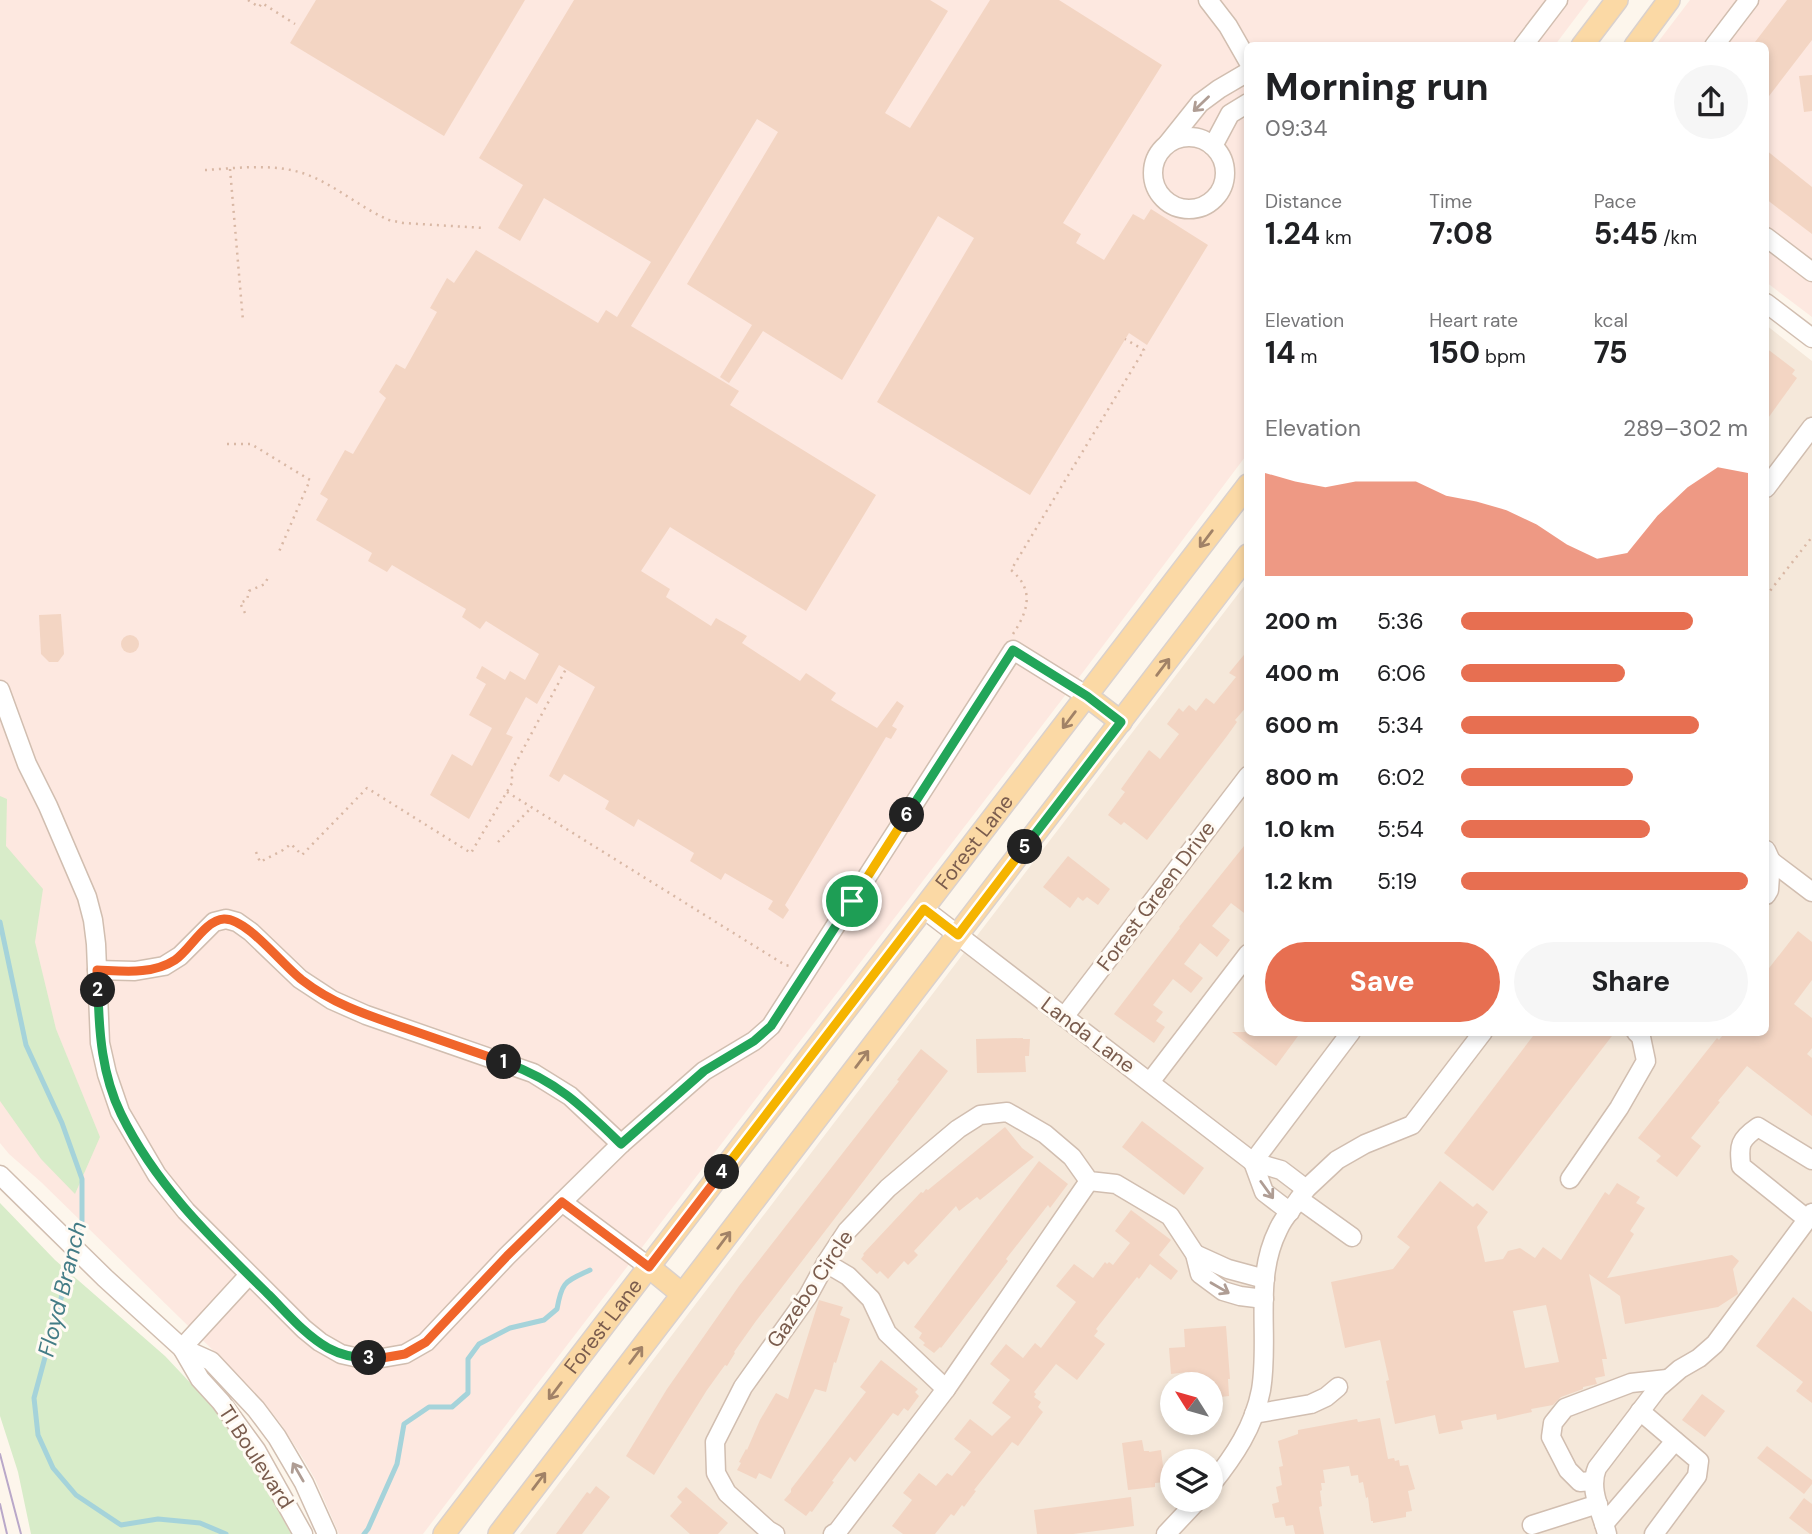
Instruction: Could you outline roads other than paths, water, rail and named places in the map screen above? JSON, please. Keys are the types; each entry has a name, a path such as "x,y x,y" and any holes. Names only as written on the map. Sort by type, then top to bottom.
{"main road":[{"path":"1585,42 1616,0"},
{"path":"1639,42 1669,0"},
{"name":"Forest Lane","path":"444,1534 1244,490"},
{"name":"Forest Lane","path":"499,1534 1244,560"},
{"path":"1087,696 1121,722"},
{"path":"649,1267 682,1294"}],"street":[{"path":"1208,0 1228,26 1244,54"},
{"path":"1526,42 1558,0"},
{"path":"1717,42 1749,0"},
{"path":"1164,148 1182,138 1193,138 1213,146 1220,154 1225,174 1224,184 1213,200 1205,205 1186,209 1168,202 1156,187 1154,167 1164,148 1200,103 1244,74"},
{"path":"1213,146 1230,114 1244,105"},
{"path":"1769,239 1812,272"},
{"path":"1769,305 1812,338"},
{"path":"1769,484 1812,428"},
{"path":"0,690 27,764 83,885 93,920 100,1043 120,1112 166,1187 249,1275 320,1342 350,1356 371,1359 405,1354 426,1342 507,1256 621,1144 704,1071 754,1041 771,1026 1013,650 1087,696"},
{"name":"Forest Green Drive","path":"1064,1017 1244,781"},
{"path":"1769,855 1812,892"},
{"path":"1769,855 1769,890"},
{"name":"Landa Lane","path":"924,909 1253,1162"},
{"path":"97,970 135,971 164,966 180,956 214,922 226,919 237,922 300,979 332,1000 366,1015 533,1073 570,1096 621,1144"},
{"path":"1150,1082 1244,959"},
{"path":"1253,1162 1348,1036"},
{"path":"1223,1469 1240,1447 1261,1390 1265,1279 1273,1243 1283,1221 1298,1200 1337,1160 1365,1144 1412,1125 1480,1036"},
{"path":"1570,1179 1619,1108 1646,1061 1640,1036"},
{"name":"Gazebo Circle","path":"775,1534 727,1493 716,1473 715,1442 743,1387 808,1296 847,1231 888,1188 958,1129 980,1115 1007,1112 1045,1135 1072,1157 1089,1181"},
{"path":"1605,1529 1593,1482 1597,1468 1658,1388 1679,1369 1699,1358 1715,1344 1810,1216 1741,1166 1739,1147 1748,1134 1758,1127 1812,1160"},
{"path":"1253,1162 1264,1192 1298,1200 1352,1237"},
{"path":"1253,1162 1280,1170 1298,1200"},
{"name":"TI Boulevard","path":"0,1175 105,1278 183,1348 211,1361 256,1409 277,1437 304,1483 327,1534"},
{"path":"833,1534 946,1390 1089,1181 1116,1184 1170,1216 1195,1254 1200,1274 1223,1291 1264,1299"},
{"path":"562,1202 649,1267"},
{"path":"1195,1254 1228,1269 1265,1279"},
{"path":"826,1263 848,1276 871,1299 887,1333 946,1390"},
{"path":"183,1348 249,1275"},
{"name":"TI Boulevard","path":"183,1348 200,1379 234,1418 256,1450 303,1534"},
{"path":"1593,1482 1580,1482 1568,1469 1551,1437 1553,1423 1565,1408 1632,1383 1667,1379"},
{"path":"1254,1413 1311,1404 1326,1398 1338,1387"},
{"path":"1640,1411 1699,1461 1698,1476 1654,1534"},
{"path":"1605,1529 1675,1441"},
{"path":"1532,1525 1598,1504"},
{"path":"1166,1534 1187,1512"}],"waterway":[{"name":"Floyd Branch","path":"0,922 26,1045 62,1123 82,1179 82,1221 34,1398 38,1435 53,1468 76,1495 121,1525 158,1519 200,1523 226,1534"},
{"path":"364,1534 397,1464 404,1424 429,1407 452,1407 468,1393 468,1359 479,1344 510,1328 544,1320 557,1309 566,1284 590,1270"}],"tram line":[{"path":"0,1454 21,1534"},
{"path":"0,1504 7,1534"}]}
